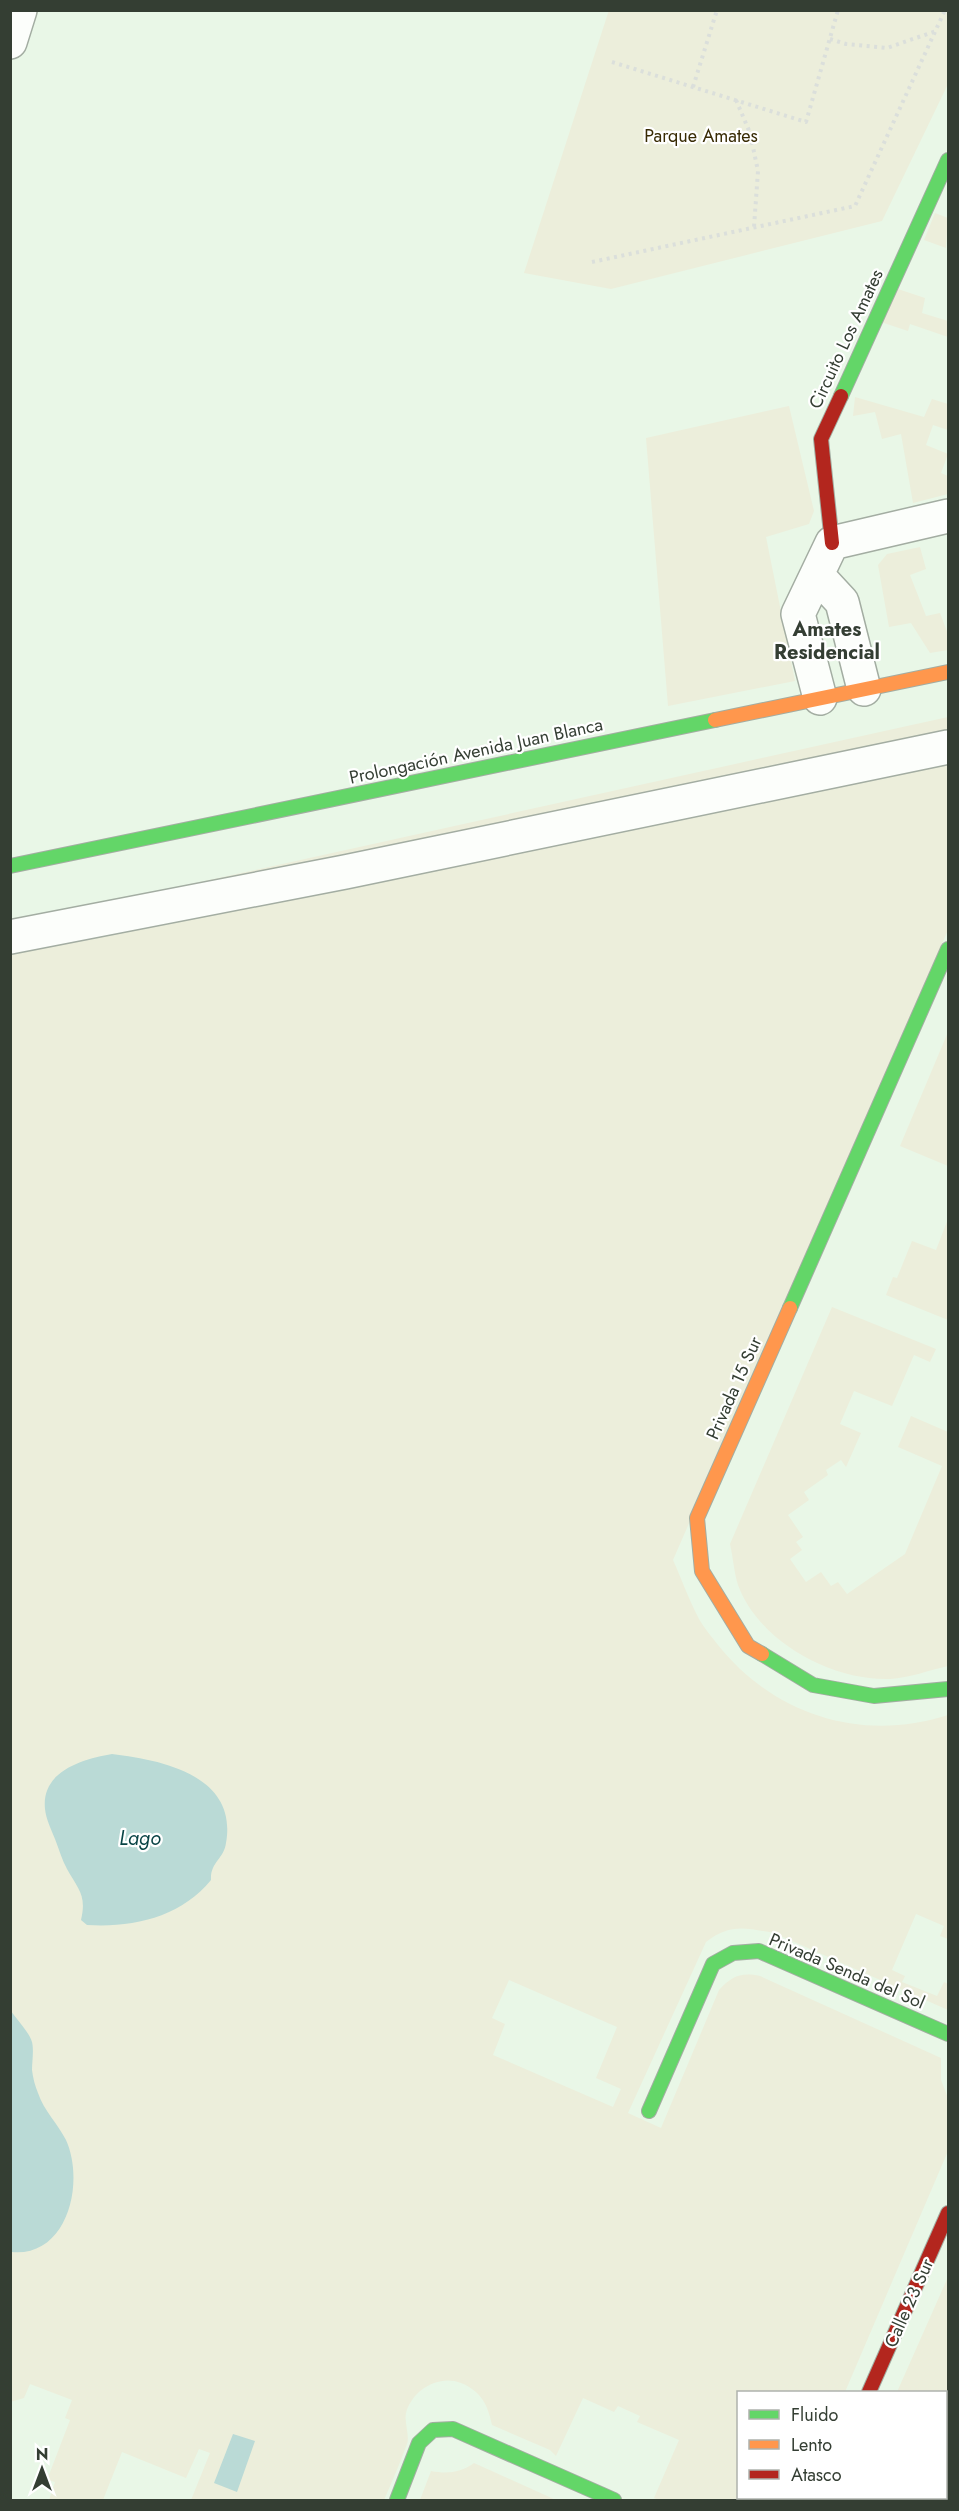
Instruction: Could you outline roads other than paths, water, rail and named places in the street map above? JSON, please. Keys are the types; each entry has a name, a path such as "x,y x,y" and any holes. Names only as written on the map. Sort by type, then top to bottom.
{"street":[{"path":"10,42 21,10"},
{"name":"Circuito Los Amates","path":"832,543 820,439 948,160"},
{"path":"820,698 798,614 832,543 948,516"},
{"path":"818,575 842,602 864,689"},
{"name":"Prolongación Avenida Juan Blanca","path":"10,866 948,672"},
{"path":"10,937 345,872 948,747"},
{"name":"Privada 15 Sur","path":"948,949 697,1518 702,1571 747,1646 813,1685 874,1696 948,1689"},
{"name":"Privada Senda del Sol","path":"649,2110 712,1964 733,1953 759,1951 948,2034"},
{"name":"Calle 23 Sur","path":"869,2391 948,2213"},
{"path":"397,2500 419,2443 433,2430 453,2429 614,2500"}],"water":[{"name":"Lago","path":"112,1754 174,1767 209,1787 220,1802 227,1820 226,1843 213,1869 211,1880 185,1903 155,1918 139,1922 87,1925 81,1920 82,1898 65,1866 48,1820 45,1809 46,1796 50,1785 66,1769 89,1759"},
{"path":"11,2011 32,2042 32,2070 35,2085 44,2106 66,2140 73,2176 72,2195 67,2214 59,2230 47,2243 31,2250 12,2252 11,2249"},
{"path":"233,2434 255,2441 237,2492 214,2483"}],"district":[{"name":"Amates Residencial","path":"827,640"}],"park label":[{"name":"Parque Amates","path":"701,136"}]}
